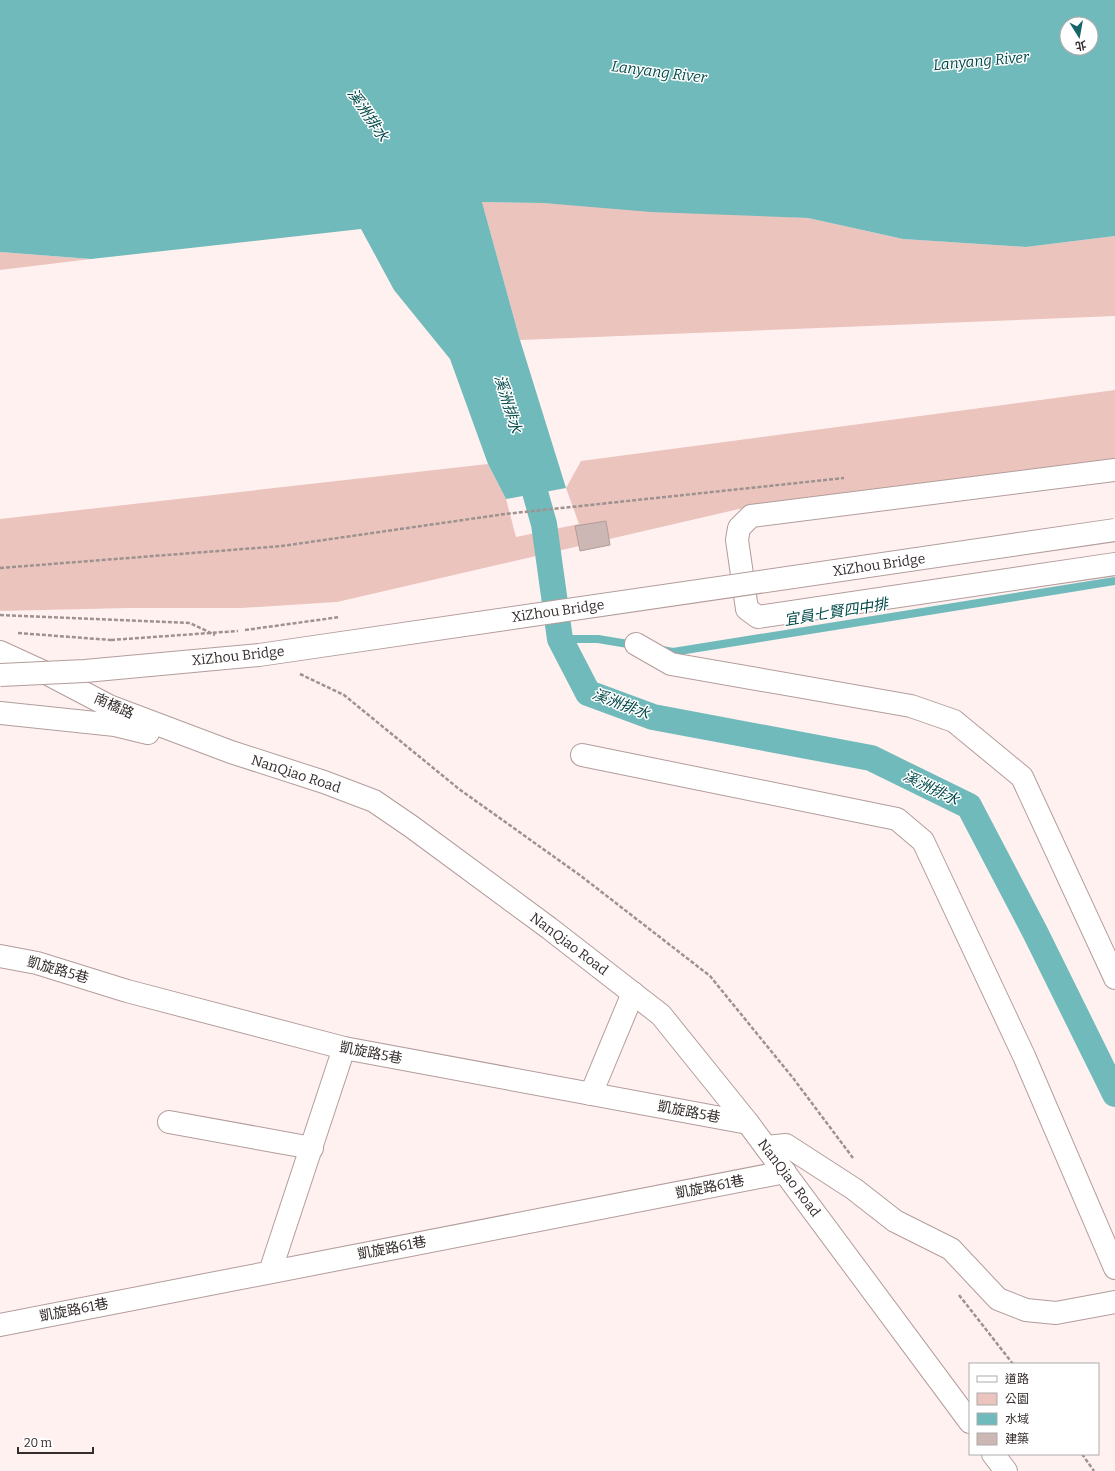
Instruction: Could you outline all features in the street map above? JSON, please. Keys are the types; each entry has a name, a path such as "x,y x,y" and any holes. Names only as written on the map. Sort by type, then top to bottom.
{"street":[{"path":"1115,470 751,516 739,528 738,540 747,610 758,617 1115,564"},
{"name":"XiZhou Bridge","path":"0,675 85,671 260,655 1115,530"},
{"path":"636,644 671,664 911,706 954,721 1022,777 1115,978"},
{"name":"南橋路","path":"0,652 48,674 109,706 231,752"},
{"name":"NanQiao Road","path":"0,713 115,725 231,752 324,782 374,801 412,827 543,923 661,1015 748,1123 969,1421"},
{"path":"582,755 897,819 923,841 1024,1056 1115,1268"},
{"name":"凱旋路5巷","path":"0,956 37,962 127,991 344,1048 748,1123"},
{"path":"591,1094 633,993"},
{"path":"270,1272 344,1048"},
{"path":"169,1122 312,1148"},
{"path":"766,1147 786,1145 854,1189 895,1221 951,1249 998,1300 1026,1310 1056,1313 1115,1302"},
{"name":"凱旋路61巷","path":"0,1325 785,1172"},
{"path":"995,1455 1006,1471"}],"path":[{"path":"0,568 282,546 528,511 849,478"},
{"path":"16,633 111,640"},
{"path":"1083,1455 1094,1471"}],"green space":[{"path":"482,202 543,203 808,218 903,239 1026,247 1115,236 1115,316 520,340"},
{"path":"0,252 91,259 0,270"},
{"path":"1115,390 1115,462 739,509 337,602 241,608 129,608 0,611 0,519 488,464 506,499 516,537 579,524 566,488 581,461"}],"water":[{"name":"Lanyang River","path":"0,0 1115,0 1115,236 1026,247 903,239 808,218 651,212 543,203 482,202 520,340 566,488 506,499 488,464 450,359 394,290 361,229 91,259 0,252"}],"building":[{"path":"606,521 610,545 580,551 575,526"}],"waterway":[{"name":"溪洲排水","path":"526,460 544,524 560,639 588,693 653,717 871,758 969,806 1035,932 1115,1094"},
{"name":"宜員七賢四中排","path":"662,650 673,652 1115,581"},
{"name":"宜員七賢四中排","path":"560,639 598,639 634,645"}]}
